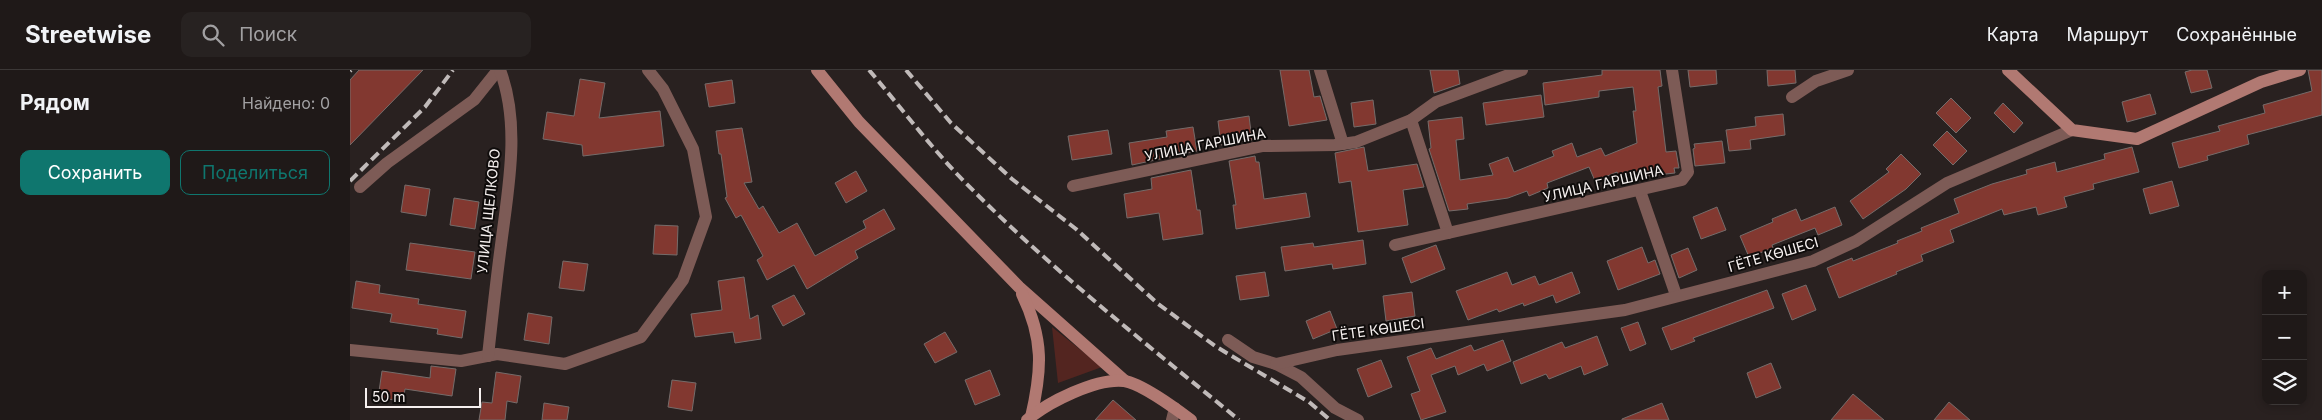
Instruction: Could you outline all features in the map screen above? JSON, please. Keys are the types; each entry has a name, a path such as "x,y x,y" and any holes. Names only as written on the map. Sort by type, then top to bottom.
{"street":[{"path":"360,187 387,163 474,100 499,70"},
{"name":"УЛИЦА ЩЕЛКОВО","path":"488,356 511,168 510,117 499,70"},
{"path":"350,350 460,361 497,354 565,364 641,337 683,280 706,217 693,149 663,89 648,70"},
{"path":"817,70 859,122 1019,287 1124,381 1152,393 1173,414 1184,420"},
{"path":"1320,70 1343,144"},
{"name":"УЛИЦА ГАРШИНА","path":"1073,186 1263,146 1356,142 1411,120 1436,102 1522,70"},
{"name":"УЛИЦА ГАРШИНА","path":"1395,245 1682,180 1688,172 1672,70"},
{"path":"1792,97 1816,81 1848,70"},
{"path":"2008,70 2072,130 2137,139 2261,82 2300,70"},
{"path":"1411,120 1448,233"},
{"name":"ГЁТЕ КӨШЕСІ","path":"1276,364 1336,350 1625,310 1813,261 1856,241 1947,183 2072,130"},
{"path":"1640,191 1676,296"},
{"path":"1019,287 1032,314 1039,342 1039,381 1029,419"},
{"path":"1228,340 1253,357 1276,364 1301,377 1335,408 1358,420"},
{"path":"1029,419 1068,395 1102,384 1124,381"},
{"path":"1173,414 1191,420"}],"shaded area":[{"path":"1052,327 1102,367 1058,383"}],"building":[{"path":"359,70 423,70 350,145 350,80"},
{"path":"1280,70 1309,70 1314,97 1320,96 1327,120 1289,126"},
{"path":"1430,70 1458,70 1460,84 1434,93"},
{"path":"1602,70 1660,70 1662,86 1658,87 1666,152 1676,151 1679,168 1674,168 1675,173 1647,176 1646,170 1620,180 1617,172 1595,181 1589,167 1547,183 1548,188 1529,196 1527,191 1508,198 1467,204 1468,209 1449,211 1429,149 1431,148 1428,121 1462,117 1464,139 1456,140 1460,180 1493,175 1489,164 1508,157 1514,172 1554,156 1552,151 1572,143 1577,157 1601,148 1605,156 1637,143 1633,111 1636,111 1633,87 1599,91 1599,97 1545,105 1543,83 1602,75"},
{"path":"1688,70 1716,70 1717,84 1690,87"},
{"path":"1767,70 1795,70 1796,83 1768,86"},
{"path":"2207,70 2212,88 2191,93 2185,72"},
{"path":"2308,70 2322,70 2322,115 2247,135 2249,144 2207,156 2208,160 2179,168 2172,143 2220,131 2218,126 2265,113 2263,105 2312,91"},
{"path":"580,79 605,83 599,118 660,111 664,146 583,156 582,145 543,139 547,112 574,116"},
{"path":"732,80 735,103 709,107 705,84"},
{"path":"2150,94 2156,114 2127,122 2122,102"},
{"path":"1541,95 1544,117 1486,125 1483,103"},
{"path":"1951,98 1971,118 1956,133 1936,113"},
{"path":"1373,100 1376,124 1354,127 1351,103"},
{"path":"2003,103 2023,123 2014,133 1994,113"},
{"path":"1783,114 1785,135 1750,140 1751,149 1729,151 1726,130 1756,126 1755,117"},
{"path":"1249,116 1252,140 1221,145 1218,121"},
{"path":"1193,127 1197,151 1132,165 1129,143 1167,137 1166,131"},
{"path":"742,128 752,182 744,183 759,209 763,206 779,233 797,223 815,256 866,228 863,221 884,209 895,229 855,251 858,258 807,289 794,265 767,280 757,260 763,256 741,215 736,218 725,198 727,197 716,131"},
{"path":"1108,130 1112,154 1072,160 1068,136"},
{"path":"1947,131 1967,151 1953,165 1933,145"},
{"path":"1722,141 1725,163 1695,166 1694,144"},
{"path":"1364,147 1368,171 1417,164 1424,187 1403,190 1408,225 1358,232 1351,181 1339,183 1335,153"},
{"path":"2132,147 2139,172 2093,184 2094,189 2064,197 2067,207 2038,215 2036,207 2004,215 2002,209 1950,230 1954,242 1921,255 1923,261 1839,298 1827,268 1852,258 1853,261 1898,243 1897,241 1922,231 1921,228 1959,213 1954,199 1992,184 2027,174 2026,170 2055,162 2057,172 2105,159 2104,154"},
{"path":"1901,154 1921,174 1906,189 1863,219 1850,201 1889,172 1886,169"},
{"path":"1255,156 1256,162 1259,162 1264,199 1306,193 1310,217 1236,229 1233,205 1236,205 1229,161"},
{"path":"1191,170 1203,234 1163,240 1159,213 1127,218 1124,194 1152,189 1151,178"},
{"path":"856,171 867,191 846,203 835,183"},
{"path":"2172,181 2179,206 2150,214 2143,189"},
{"path":"405,185 430,189 426,216 401,212"},
{"path":"454,198 479,202 475,229 450,225"},
{"path":"1717,207 1726,230 1701,239 1693,217"},
{"path":"1835,207 1842,225 1818,235 1815,228 1772,245 1773,248 1749,257 1740,236 1773,222 1772,219 1796,209 1801,221"},
{"path":"655,225 678,226 677,255 653,254"},
{"path":"1363,240 1366,264 1333,269 1332,264 1285,271 1281,247 1313,243 1314,247"},
{"path":"410,243 475,252 471,279 406,270"},
{"path":"1436,245 1445,269 1411,283 1402,258"},
{"path":"1642,247 1648,263 1655,260 1660,274 1618,290 1607,261"},
{"path":"1688,248 1697,270 1679,278 1671,255"},
{"path":"563,261 588,264 584,291 559,288"},
{"path":"1265,272 1269,296 1240,300 1236,276"},
{"path":"1507,272 1512,285 1535,276 1539,285 1572,272 1580,293 1556,303 1553,295 1524,306 1523,303 1499,312 1497,309 1468,320 1456,291"},
{"path":"744,277 750,319 758,315 761,339 735,343 733,332 695,337 691,314 722,310 718,281"},
{"path":"356,281 380,285 379,293 419,299 418,304 466,311 462,338 437,334 438,329 390,322 392,314 352,308"},
{"path":"1806,285 1816,310 1792,320 1782,294"},
{"path":"1767,290 1774,308 1693,338 1695,341 1671,350 1662,328"},
{"path":"1412,292 1415,316 1386,321 1383,296"},
{"path":"794,295 805,314 783,326 772,306"},
{"path":"1330,311 1337,329 1313,339 1306,321"},
{"path":"528,313 552,317 549,344 524,340"},
{"path":"1638,322 1646,344 1630,351 1621,328"},
{"path":"945,332 957,352 935,363 924,344"},
{"path":"1597,336 1608,365 1584,375 1581,366 1549,379 1546,374 1521,384 1513,362 1562,342 1565,348"},
{"path":"1503,340 1511,361 1487,371 1484,364 1458,375 1455,366 1431,375 1446,412 1421,420 1411,394 1420,391 1407,357 1431,348 1436,359 1471,345 1474,351"},
{"path":"1381,360 1392,387 1368,397 1357,369"},
{"path":"1771,363 1781,388 1756,398 1747,373"},
{"path":"431,366 456,369 452,396 405,389 403,401 378,398 382,371 430,378"},
{"path":"990,370 1000,395 975,405 965,380"},
{"path":"496,372 521,376 517,403 507,401 505,420 479,420 482,402 492,403"},
{"path":"672,380 696,383 692,411 668,407"},
{"path":"1853,394 1884,420 1831,420"},
{"path":"1113,400 1136,420 1095,420"},
{"path":"1949,402 1970,420 1934,420"},
{"path":"544,403 569,407 567,420 542,420"},
{"path":"1662,403 1669,420 1622,420 1622,419"}],"railway":[{"path":"350,181 425,107 453,70"},
{"path":"869,70 923,136 990,207 1059,271 1239,420"},
{"path":"906,70 951,123 1012,179 1076,229 1157,303 1215,346 1309,402 1330,420"}]}
